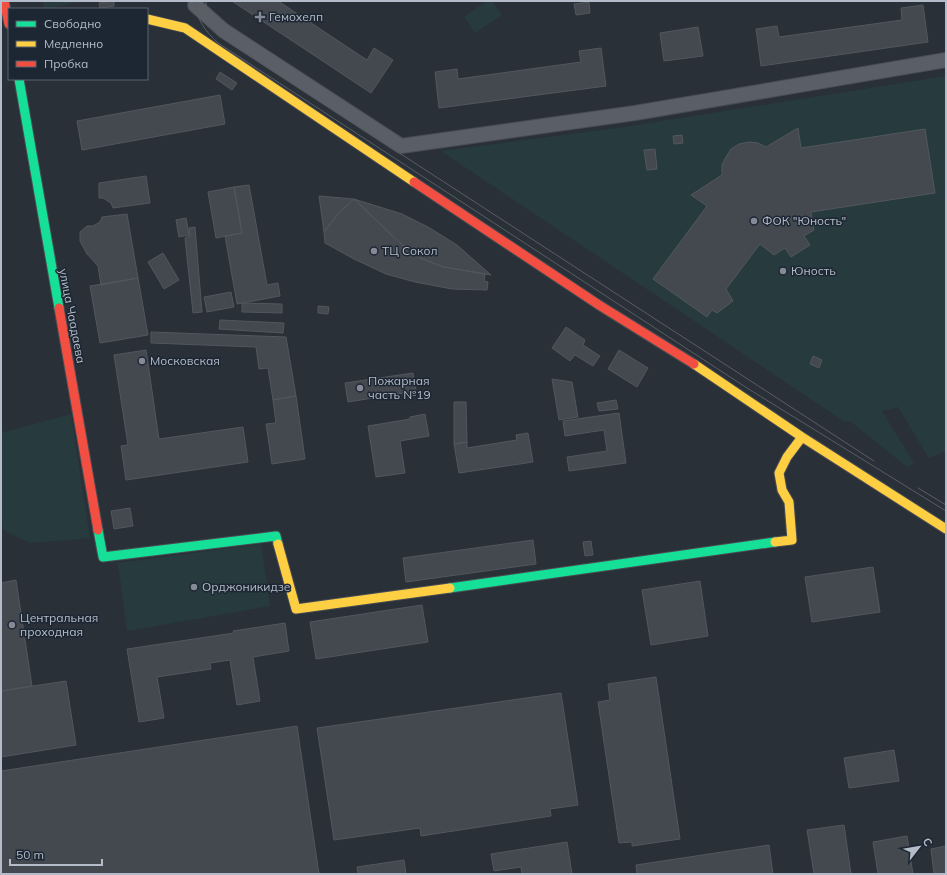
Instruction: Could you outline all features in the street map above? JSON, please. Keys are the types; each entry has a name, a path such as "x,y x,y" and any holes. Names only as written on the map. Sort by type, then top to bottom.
{"street":[{"path":"4,1 8,19"},
{"path":"185,28 196,3 223,30 401,146 635,113 946,60"},
{"path":"148,19 185,28 389,166 599,305 707,372 802,437 946,529"},
{"name":"улица Чаадаева","path":"19,80 43,225 77,406 103,557 131,555 276,536 296,609 792,540 789,502 782,490 779,473 787,457 802,437"},
{"path":"389,166 401,146"}],"green space":[{"path":"43,1 84,1 49,8 44,8"},
{"path":"487,1 492,1 502,15 475,33 464,17"},
{"name":"Юность","path":"946,76 946,451 929,458 898,407 882,411 914,463 907,467 850,421 845,422 441,151 624,127"},
{"path":"71,414 90,538 30,543 3,530 1,516 1,433"},
{"path":"261,544 270,606 127,631 118,563"}],"building":[{"path":"114,1 114,6 100,8 99,3"},
{"path":"232,1 278,1 367,60 374,48 393,60 371,93"},
{"path":"589,2 590,13 576,15 574,4"},
{"path":"923,5 928,42 761,66 756,29 777,26 779,37 902,20 901,8"},
{"path":"698,27 703,56 664,61 660,33"},
{"path":"601,48 606,86 439,108 435,72 457,69 458,79 581,62 579,51"},
{"path":"220,72 237,83 232,90 216,79"},
{"path":"220,95 225,124 82,150 77,121"},
{"name":"ФОК \"Юность\"","path":"798,128 801,148 925,129 935,193 811,212 814,230 804,236 810,245 791,257 785,248 774,255 760,244 726,289 733,301 717,313 712,310 707,317 653,279 707,206 691,195 722,175 722,165 731,149 739,144 749,142 758,143 766,147"},
{"path":"682,135 683,143 674,144 673,136"},
{"path":"655,149 657,169 647,170 644,150"},
{"path":"146,176 150,203 113,208 111,203 103,198 99,198 99,183"},
{"path":"249,185 267,285 278,283 280,296 237,304 225,236 242,233 234,187"},
{"path":"234,187 242,233 216,238 208,192"},
{"path":"319,196 354,199 338,214 324,232"},
{"path":"354,199 402,214 428,227 457,245 491,275 444,267 420,258 399,242"},
{"name":"ТЦ Сокол","path":"354,199 399,242 420,258 444,267 485,274 484,281 488,282 487,290 452,289 415,282 386,274 325,243 324,232 338,214"},
{"path":"127,214 138,278 101,285 98,266 87,254 80,241 80,232 87,226 93,226 100,222 102,217"},
{"path":"186,218 189,235 179,237 176,220"},
{"path":"195,227 202,312 193,313 185,238 190,236 189,228"},
{"path":"163,253 179,280 164,289 148,262"},
{"path":"138,278 148,335 100,343 90,286"},
{"path":"231,292 234,307 207,312 204,297"},
{"path":"242,303 282,304 282,313 242,312"},
{"path":"318,306 329,307 328,314 318,313"},
{"path":"220,320 284,323 283,333 219,329"},
{"path":"566,327 585,340 583,345 600,356 593,366 575,355 570,361 552,348"},
{"path":"151,332 286,337 296,396 273,400 268,368 259,369 256,347 151,343"},
{"path":"146,350 159,439 243,427 248,462 126,480 121,446 128,445 114,355"},
{"path":"619,350 648,368 637,387 608,369"},
{"path":"813,356 822,360 819,368 810,364"},
{"path":"413,373 416,391 348,402 345,383"},
{"path":"552,379 572,382 578,417 559,420"},
{"path":"296,396 305,459 272,464 266,424 276,423 273,400"},
{"path":"616,400 618,409 599,411 597,403"},
{"path":"454,402 466,402 467,442 454,444"},
{"path":"619,413 626,463 569,471 567,457 607,451 604,430 565,436 563,421"},
{"path":"425,414 429,436 400,441 405,473 376,477 368,426 410,419 410,417"},
{"path":"528,433 533,462 459,473 454,444 467,442 467,448 517,440 516,435"},
{"path":"130,508 133,526 114,529 111,511"},
{"path":"533,540 536,564 406,582 403,558"},
{"path":"591,541 593,555 585,556 583,542"},
{"path":"873,567 880,612 812,622 805,577"},
{"name":"Центральная проходная","path":"16,580 32,686 1,691 1,583"},
{"path":"700,581 708,636 651,645 642,590"},
{"path":"422,605 428,642 316,659 310,622"},
{"path":"285,623 289,651 253,657 260,701 237,705 230,660 210,663 211,669 157,677 164,718 139,722 127,649 234,633 233,631"},
{"path":"656,677 680,839 632,846 632,842 619,843 598,702 610,700 608,684"},
{"path":"66,681 76,745 1,757 1,691"},
{"path":"561,693 578,805 550,809 551,816 421,836 420,828 334,840 317,728"},
{"path":"297,726 319,874 1,874 1,771"},
{"path":"894,750 899,781 849,788 844,758"},
{"path":"844,825 851,874 814,874 807,830"},
{"path":"907,836 913,874 878,874 873,842"},
{"path":"567,842 572,874 522,874 521,867 494,871 491,854"},
{"path":"769,845 773,874 637,874 636,865"},
{"path":"946,846 946,874 934,874 931,849"},
{"path":"404,860 406,874 358,874 357,867"}],"tram line":[{"path":"195,1 199,19 209,34 218,43 747,388 946,511"},
{"path":"206,1 209,20 219,36 874,461"},
{"path":"918,488 946,505"}],"traffic: fast":[{"path":"19,80 59,308"},
{"path":"98,530 103,557 276,536 278,544"},
{"path":"450,588 775,542"}],"traffic: slow":[{"path":"148,19 185,28 414,182"},
{"path":"694,364 802,437 946,529"},
{"path":"775,542 792,540 789,502 782,490 779,473 787,457 802,437"},
{"path":"278,544 296,609 450,588"}],"traffic: jam":[{"path":"4,1 8,19"},
{"path":"414,182 599,305 694,364"},
{"path":"59,308 98,530"}],"place":[{"name":"Гемохелп","path":"260,17"},
{"name":"ФОК \"Юность\"","path":"754,221"},
{"name":"ТЦ Сокол","path":"374,251"},
{"name":"Юность","path":"783,271"},
{"name":"Московская","path":"142,361"},
{"name":"Пожарная часть №19","path":"360,388"},
{"name":"Орджоникидзе","path":"194,587"},
{"name":"Центральная проходная","path":"12,625"}]}
